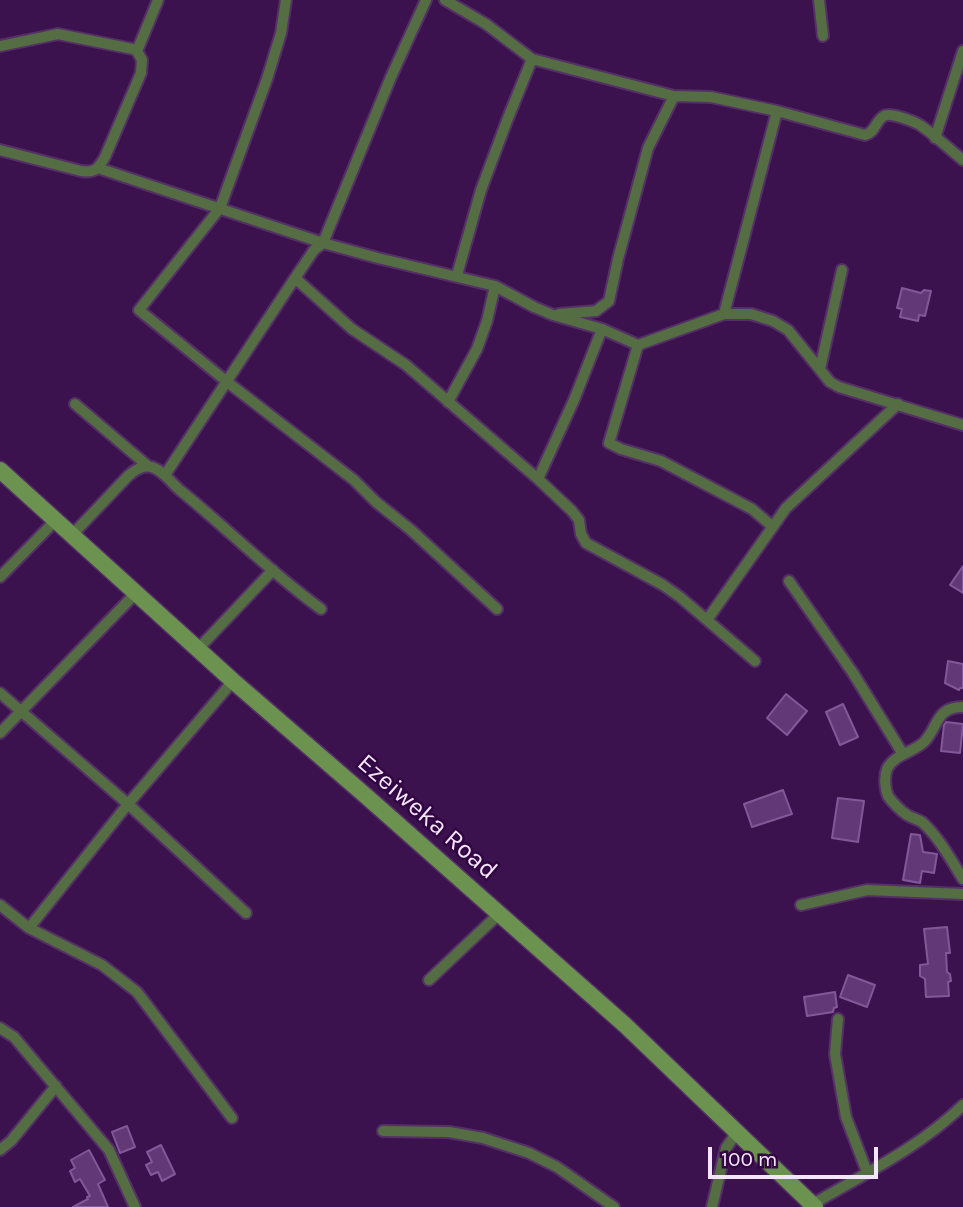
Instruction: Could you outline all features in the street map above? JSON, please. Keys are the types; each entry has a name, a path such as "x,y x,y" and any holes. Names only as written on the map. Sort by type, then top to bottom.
{"main road":[{"name":"Ezeiweka Road","path":"0,470 233,681 625,1025 814,1205"}],"street":[{"path":"137,51 158,0"},
{"path":"286,0 281,33 267,79 220,208 139,310 354,480 498,609"},
{"path":"165,475 314,250 323,243 391,77 426,0"},
{"path":"444,0 486,24 532,59 674,96 711,97 777,111 865,135 874,130 882,117 887,114 894,115 919,125 963,160"},
{"path":"819,0 823,36"},
{"path":"0,46 58,34 133,49 142,60 141,73 98,168 90,172 81,171 0,150"},
{"path":"935,138 963,51"},
{"path":"457,275 481,190 532,59"},
{"path":"552,315 596,310 609,301 648,148 674,96"},
{"path":"724,314 777,111"},
{"path":"98,168 323,243 495,286 552,315 602,329 638,345 724,314 751,314 773,321 788,330 830,382 839,387 963,425"},
{"path":"820,369 842,270"},
{"path":"295,278 352,329 406,365 538,479 579,520 581,534 586,543 663,585 755,661"},
{"path":"448,402 477,349 495,286"},
{"path":"538,479 602,329"},
{"path":"638,345 609,443 661,461 752,509 773,527"},
{"path":"75,404 148,466 165,475 296,591 321,609"},
{"path":"707,620 786,508 898,404"},
{"path":"72,535 128,476 137,468 148,466"},
{"path":"0,577 56,520"},
{"path":"198,649 273,570"},
{"path":"789,581 853,673 903,754"},
{"path":"0,733 136,593"},
{"path":"29,928 128,804 233,681"},
{"path":"0,693 128,804 246,913"},
{"path":"963,707 944,712 925,741 893,761 887,770 885,783 889,797 906,814 920,821 931,832 963,879"},
{"path":"801,905 867,890 963,894"},
{"path":"0,905 29,928 102,965 137,992 232,1118"},
{"path":"429,981 499,913"},
{"path":"838,1019 835,1054 846,1117 867,1172"},
{"path":"0,1028 13,1037 108,1150 135,1207"},
{"path":"0,1150 11,1142 56,1086"},
{"path":"814,1205 913,1145 963,1105"},
{"path":"383,1131 449,1132 483,1138 529,1153 557,1167 614,1207"},
{"path":"712,1207 726,1148 737,1131"}],"building":[{"path":"902,288 921,293 924,290 931,291 925,316 919,315 918,321 900,317 902,309 897,308"},
{"path":"963,566 963,593 950,585"},
{"path":"948,661 963,664 963,688 959,690 945,683"},
{"path":"786,694 807,711 787,735 767,718"},
{"path":"843,704 858,737 840,745 826,712"},
{"path":"946,722 963,724 960,753 941,751"},
{"path":"783,790 792,814 752,827 744,804"},
{"path":"838,798 864,801 858,842 832,838"},
{"path":"911,834 920,835 923,852 937,854 934,873 922,871 920,883 903,880"},
{"path":"947,927 950,953 946,953 947,972 951,981 948,982 949,996 926,997 925,979 920,976 920,965 928,964 924,929"},
{"path":"848,975 875,985 867,1007 840,997"},
{"path":"835,992 837,1007 833,1012 807,1016 804,997"},
{"path":"127,1126 135,1147 120,1153 112,1132"},
{"path":"161,1145 175,1174 162,1181 158,1172 151,1175 146,1165 152,1162 147,1152"},
{"path":"89,1150 105,1180 98,1184 108,1207 73,1207 90,1196 80,1179 75,1182 70,1171 75,1168 71,1160"}]}
